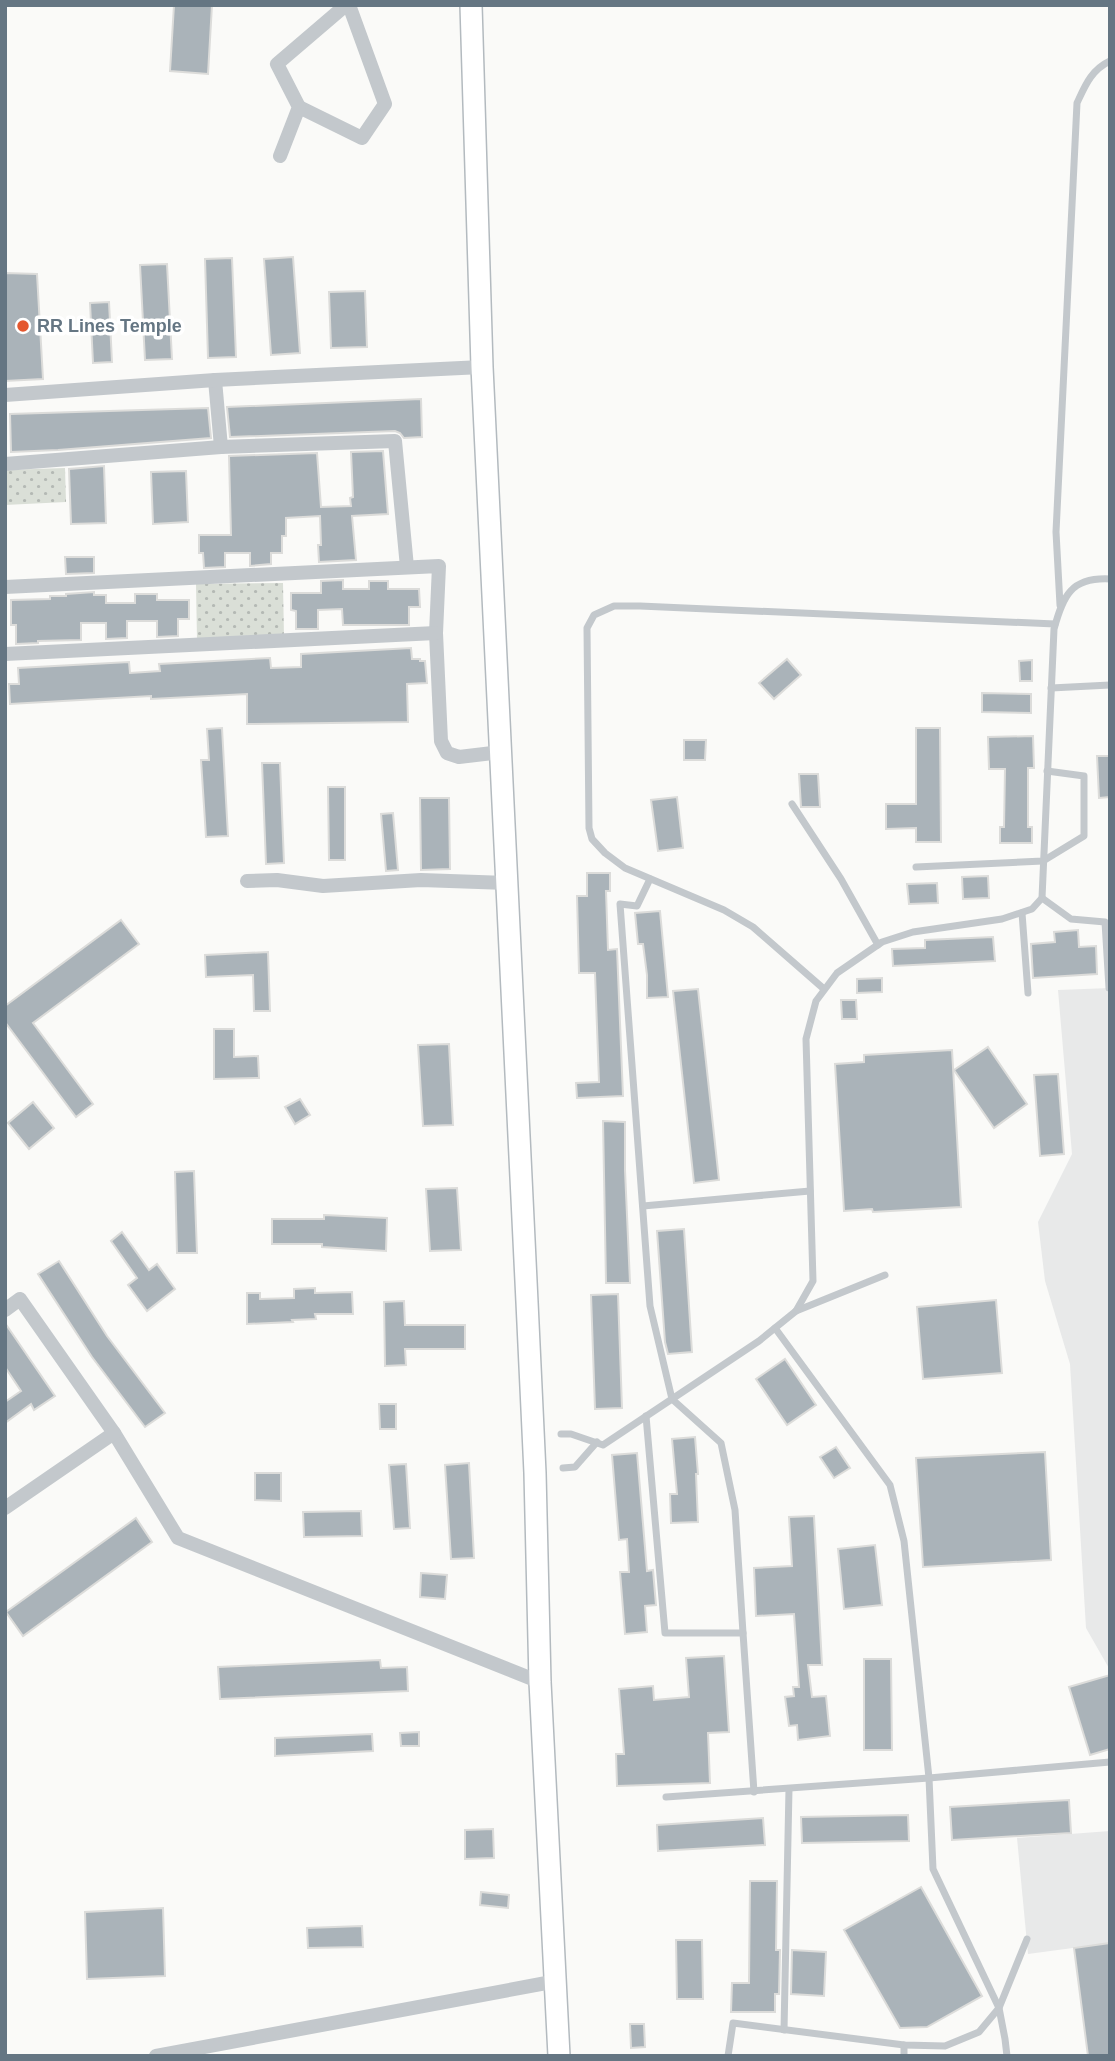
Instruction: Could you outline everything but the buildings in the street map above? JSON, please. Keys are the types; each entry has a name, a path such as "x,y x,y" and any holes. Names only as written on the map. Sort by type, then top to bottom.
{"street":[{"path":"347,5 385,104 362,138 299,107 277,64 347,5"},
{"path":"471,5 482,368 534,1452 540,1682 559,2056"},
{"path":"280,156 299,107"},
{"path":"5,395 215,380 482,368"},
{"path":"215,380 221,447"},
{"path":"5,464 221,447 395,440 407,567"},
{"path":"5,587 439,566 436,633 440,741 447,752 459,757 501,752"},
{"path":"5,654 436,633"},
{"path":"247,881 277,880 323,886 421,880 507,883"},
{"path":"5,1310 20,1299 114,1433 178,1538 540,1682"},
{"path":"5,1508 114,1433"},
{"path":"156,2056 557,1981"}],"lane":[{"path":"1060,606 1056,532 1077,103 1088,78 1110,61"},
{"path":"796,1311 813,1281 806,1039 816,1001 836,973 878,945 913,932 1002,919 1032,909 1042,898 1055,624 1060,606 1068,593 1079,583 1097,578 1110,579"},
{"path":"824,989 753,927 724,910 625,869 592,839 589,828 587,628 594,614 614,607 640,606 1055,624"},
{"path":"1051,688 1110,685"},
{"path":"916,867 1043,861 1084,836 1084,776 1047,771"},
{"path":"792,804 841,879 878,945"},
{"path":"650,879 637,906 620,904 650,1306 671,1399 721,1443 735,1510 754,1792"},
{"path":"1042,898 1071,919 1105,922 1109,988"},
{"path":"1022,913 1028,993"},
{"path":"643,1206 810,1191"},
{"path":"561,1434 571,1434 603,1445 759,1341 796,1311 885,1275"},
{"path":"775,1328 890,1485 904,1541 929,1778 933,1869 999,2008 1007,2056"},
{"path":"646,1416 665,1633 743,1633"},
{"path":"563,1468 575,1467 597,1442"},
{"path":"666,1797 1110,1762"},
{"path":"784,2030 789,1789"},
{"path":"728,2056 733,2023 904,2045 945,2046 979,2032 999,2008 1027,1939"},
{"path":"904,2045 904,2056"}],"shaded area":[{"path":"65,468 66,502 5,505 5,470"},
{"path":"283,583 284,638 197,640 196,584"},
{"path":"1110,988 1110,1670 1086,1628 1070,1364 1045,1281 1038,1222 1072,1154 1058,990"},
{"path":"1110,1831 1110,1943 1028,1954 1017,1838"}],"place":[{"name":"RR Lines Temple","path":"23,326"}]}
